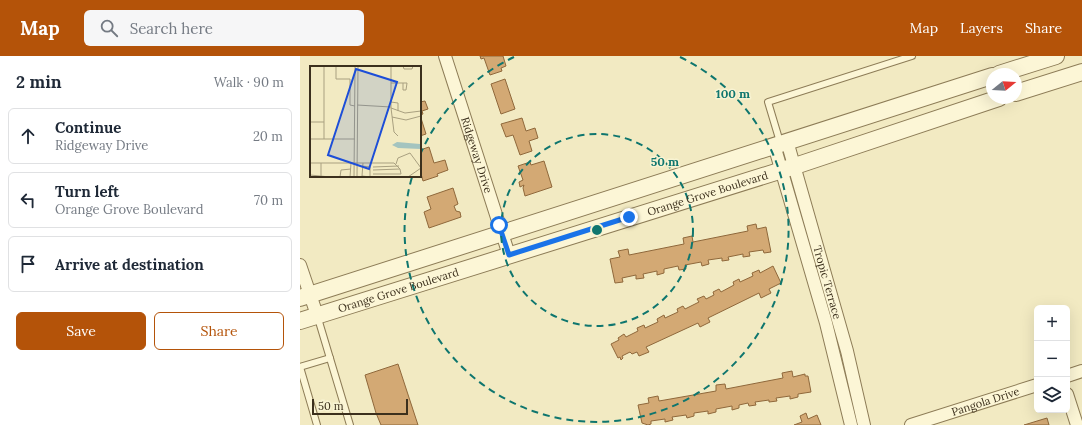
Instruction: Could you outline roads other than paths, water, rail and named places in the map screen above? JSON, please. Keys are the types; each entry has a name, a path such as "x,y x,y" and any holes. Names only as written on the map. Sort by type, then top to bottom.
{"street":[{"name":"Ridgeway Drive","path":"445,56 509,255"},
{"path":"1018,68 1056,56"},
{"path":"1022,91 1082,72"},
{"name":"Orange Grove Boulevard","path":"305,296 986,78"},
{"name":"Orange Grove Boulevard","path":"300,321 788,168 986,102"},
{"name":"Tropic Terrace","path":"781,143 850,425"},
{"name":"Tropic Terrace","path":"788,168 847,351 864,425"},
{"path":"300,265 305,296 317,315"},
{"path":"1070,375 1082,371"},
{"name":"Pangola Drive","path":"911,425 1034,386"},
{"path":"1070,403 1077,425"}],"lane":[{"path":"781,143 768,102 912,56"},
{"path":"317,315 350,425"},
{"path":"317,425 300,367 330,358"}]}
